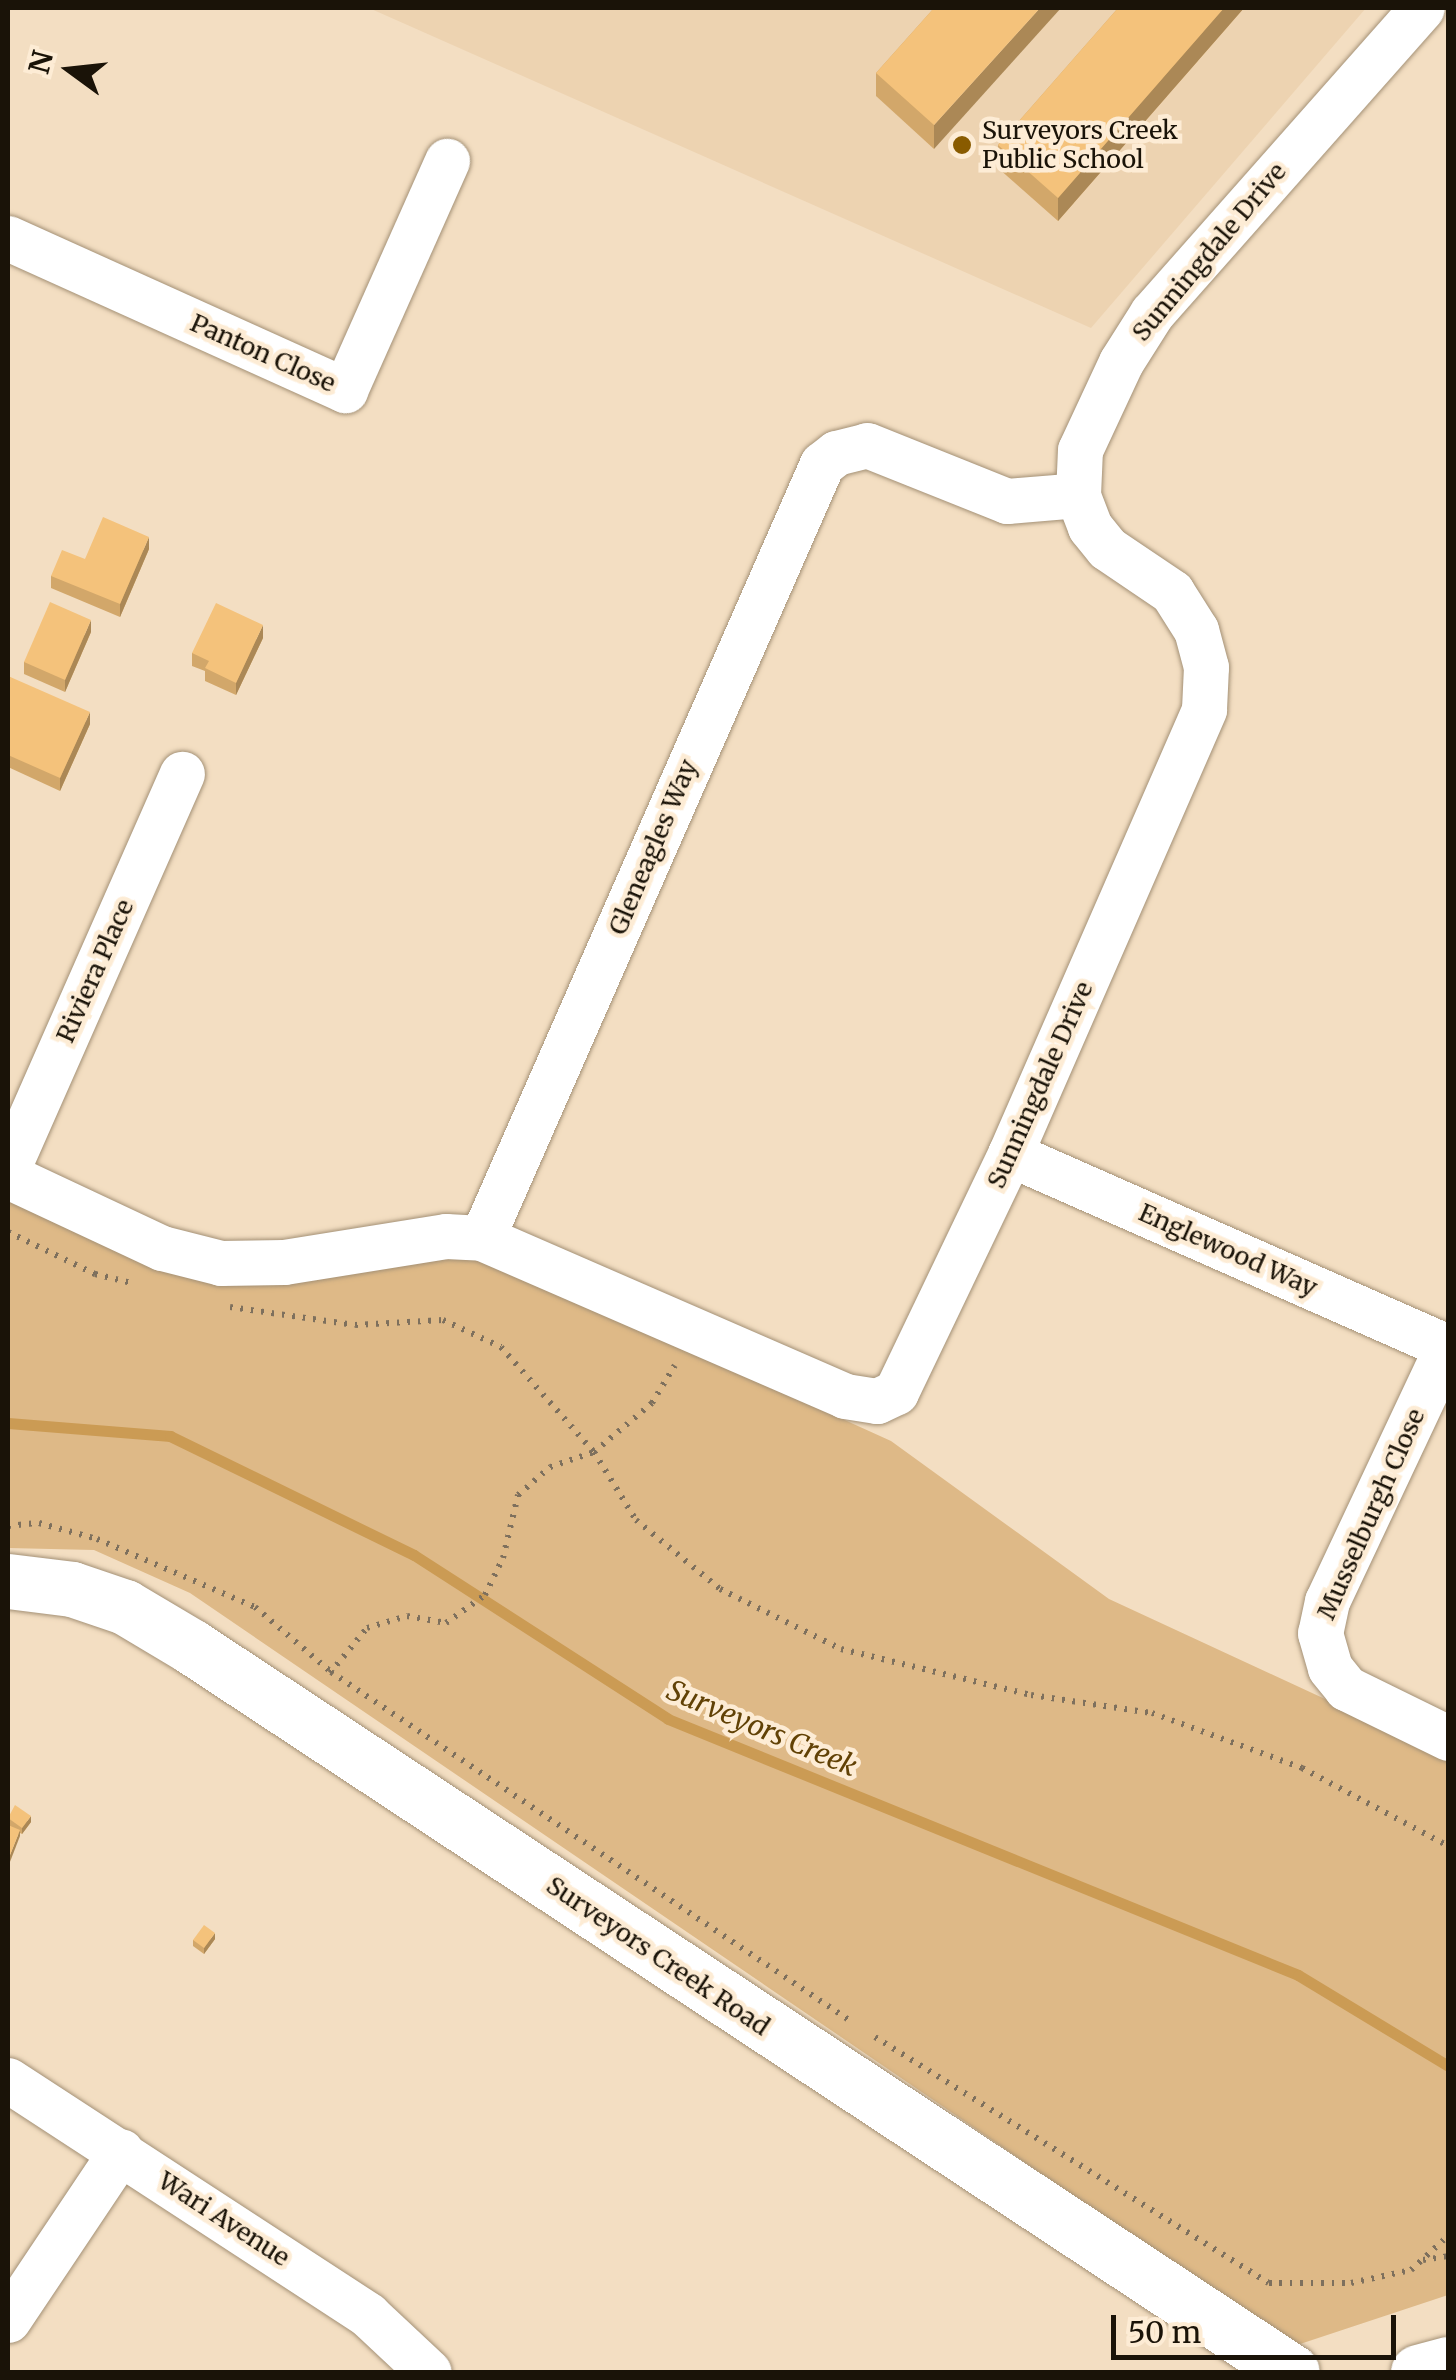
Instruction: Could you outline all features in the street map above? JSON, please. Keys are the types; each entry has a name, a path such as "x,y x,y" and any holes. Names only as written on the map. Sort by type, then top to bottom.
{"street":[{"name":"Sunningdale Drive","path":"8,1176 162,1248 220,1263 284,1262 446,1236 482,1238 856,1400 887,1398 912,1370 1193,744 1206,695 1202,648 1180,602 1099,540 1078,495 1080,450 1141,328 1422,8"},
{"name":"Panton Close","path":"8,238 345,390 447,161"},
{"name":"Gleneagles Way","path":"482,1238 823,451 867,445 1007,500 1078,495"},
{"name":"Riviera Place","path":"8,1168 182,774"},
{"name":"Englewood Way","path":"1010,1154 1448,1345"},
{"name":"Musselburgh Close","path":"1448,1345 1327,1601 1320,1633 1330,1668 1346,1688 1448,1738"},
{"name":"Surveyors Creek Road","path":"8,1581 72,1589 125,1607 192,1646 1292,2372"},
{"name":"Wari Avenue","path":"8,2080 368,2314 428,2372"},
{"path":"8,2320 121,2151"},
{"path":"1418,2372 1448,2364"}],"path":[{"path":"8,1232 96,1274 152,1288"},
{"path":"227,1306 355,1325 443,1320 501,1346 594,1452 636,1520 708,1578 841,1649 1031,1695 1152,1713 1302,1768 1448,1846"},
{"path":"326,1684 331,1672 367,1628 407,1616 446,1623 486,1595 503,1558 518,1495 550,1467 594,1452 652,1404 690,1327"},
{"path":"8,1526 53,1527 182,1572 255,1607 331,1672 858,2026 1269,2283 1350,2283 1411,2270 1448,2236"},
{"path":"1422,2260 1448,2256"}],"shaded area":[{"name":"Surveyors Creek Public School","path":"369,8 1366,8 1091,328"},
{"path":"8,1195 181,1275 478,1254 891,1441 1109,1599 1448,1756 1448,2295 1294,2346 190,1593 94,1550 8,1548"}],"building":[{"path":"934,8 1040,8 934,125 876,73"},
{"path":"1118,8 1224,8 1058,198 998,145"},
{"path":"103,517 149,537 120,604 51,576 62,550 85,559"},
{"path":"50,602 91,620 65,680 24,662"},
{"path":"216,603 263,625 236,683 205,668 209,661 192,653"},
{"path":"8,676 90,712 60,778 8,755"},
{"path":"15,1805 31,1816 22,1828 8,1818"},
{"path":"8,1825 20,1830 8,1860"},
{"path":"204,1925 215,1933 204,1948 193,1940"}],"waterway":[{"name":"Surveyors Creek","path":"8,1423 170,1436 414,1555 668,1719 1298,1975 1448,2066"}],"place":[{"name":"Surveyors Creek Public School","path":"962,145"}]}
